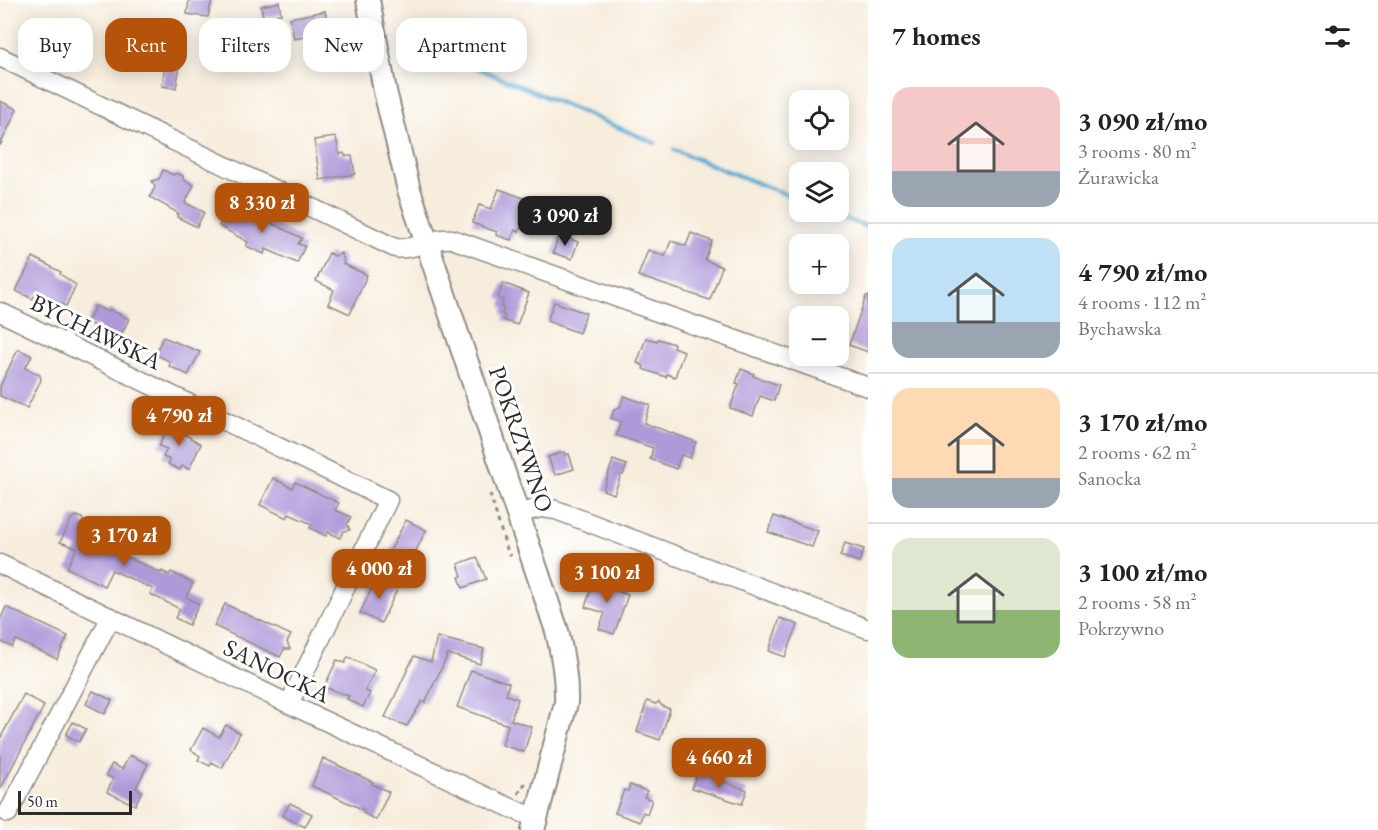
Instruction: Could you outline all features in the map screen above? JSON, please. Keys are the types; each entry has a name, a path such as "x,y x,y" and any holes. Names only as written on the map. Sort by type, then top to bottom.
{"street":[{"name":"POKRZYWNO","path":"368,0 396,141 425,242 557,631 567,685 563,717 534,824"},
{"path":"0,57 395,248 402,249 436,239 452,238 868,387"},
{"name":"BYCHAWSKA","path":"0,312 388,500 289,704"},
{"path":"517,513 542,508 556,510 868,629"},
{"name":"SANOCKA","path":"0,564 513,809 534,824"},
{"path":"8,813 111,617"}],"path":[{"path":"489,486 492,504 506,548 515,562"},
{"path":"513,800 530,776"}],"building":[{"path":"189,0 212,0 208,17 187,14"},
{"path":"279,2 281,14 263,17 261,6"},
{"path":"325,11 326,18 303,18 303,37 294,39 290,18"},
{"path":"164,72 179,72 176,88 162,86"},
{"path":"0,101 17,109 0,146"},
{"path":"336,137 339,154 352,156 355,174 320,180 314,140"},
{"path":"163,170 173,175 177,173 194,185 185,203 204,212 197,227 177,217 178,213 150,197 155,187 152,181 159,179"},
{"path":"499,189 526,199 521,212 526,214 519,232 515,230 511,240 472,223 479,205 491,209"},
{"path":"236,206 302,238 298,244 305,246 297,263 266,249 264,254 246,246 248,242 219,226 226,209 233,212"},
{"path":"691,233 712,241 705,260 722,267 710,300 638,276 648,250 665,256 671,241 686,246"},
{"path":"559,235 578,242 572,259 553,253"},
{"path":"329,253 335,256 341,253 343,264 367,275 350,314 328,304 334,290 316,281"},
{"path":"33,257 61,272 60,274 76,285 66,306 36,293 33,299 16,291"},
{"path":"503,283 529,293 517,325 503,320 504,308 501,307 503,300 498,298"},
{"path":"866,296 868,296 868,352 849,345"},
{"path":"554,302 586,313 579,333 547,321"},
{"path":"95,306 108,312 109,309 129,319 118,341 98,332 100,328 87,323"},
{"path":"163,337 200,352 188,375 169,366 171,362 155,354"},
{"path":"646,338 674,344 673,347 684,351 675,377 667,374 666,377 643,369 644,366 637,363"},
{"path":"18,349 32,356 25,368 40,375 41,380 27,408 0,396 0,386"},
{"path":"741,369 779,385 774,401 760,396 753,416 730,408 739,384 736,383"},
{"path":"624,396 650,405 644,423 696,442 690,458 681,455 676,469 650,459 653,448 616,435 621,422 611,418 614,410 620,407"},
{"path":"170,422 186,430 184,434 201,444 189,469 182,466 180,470 168,464 170,460 163,457 167,449 159,446"},
{"path":"564,452 565,455 569,454 574,469 555,475 548,457"},
{"path":"613,460 627,465 614,494 603,490"},
{"path":"273,478 292,488 295,482 339,503 335,510 351,517 347,524 350,530 344,531 340,538 328,532 326,536 310,528 312,524 289,514 287,518 260,505"},
{"path":"77,516 82,518 84,524 115,539 116,536 133,544 127,557 161,573 162,571 169,575 171,572 193,583 186,597 199,604 189,625 175,618 180,609 150,594 153,589 112,570 104,586 67,568 77,548 60,542 72,518"},
{"path":"774,516 818,531 812,547 768,532"},
{"path":"406,520 426,530 410,563 389,553"},
{"path":"845,543 864,549 859,562 840,556"},
{"path":"477,557 486,579 463,588 458,564"},
{"path":"377,578 398,588 381,623 360,613"},
{"path":"595,578 607,582 606,587 628,595 614,634 599,629 605,613 585,607"},
{"path":"225,604 291,635 287,642 290,649 284,649 280,657 214,626"},
{"path":"6,607 68,636 57,659 16,640 12,647 0,641 0,620"},
{"path":"780,618 798,625 785,657 769,651"},
{"path":"437,637 484,649 480,664 448,654 425,703 422,701 407,726 385,717 414,656 431,662"},
{"path":"348,657 375,670 365,691 370,693 363,707 347,699 349,696 324,687 337,660 345,663"},
{"path":"471,670 509,683 506,695 518,699 511,720 532,727 524,752 502,745 508,725 457,707"},
{"path":"93,691 112,700 105,714 86,704"},
{"path":"24,694 44,706 0,790 0,739"},
{"path":"647,701 655,704 659,702 670,709 660,740 637,732"},
{"path":"73,722 86,729 79,742 66,735"},
{"path":"226,725 240,733 222,768 212,762 210,766 198,760 200,756 191,750 203,728 219,737"},
{"path":"130,755 148,764 136,788 142,791 135,805 107,792 113,779 106,775 112,764 122,769"},
{"path":"323,758 389,792 376,820 363,813 364,810 312,786"},
{"path":"697,773 747,790 742,804 692,788"},
{"path":"630,785 647,791 644,797 652,800 647,814 643,812 640,822 615,813 624,790 628,791"},
{"path":"290,803 312,814 305,827 283,816"}],"waterway":[{"path":"487,72 655,143"},
{"path":"674,150 789,196"},
{"path":"849,220 868,227"}]}
